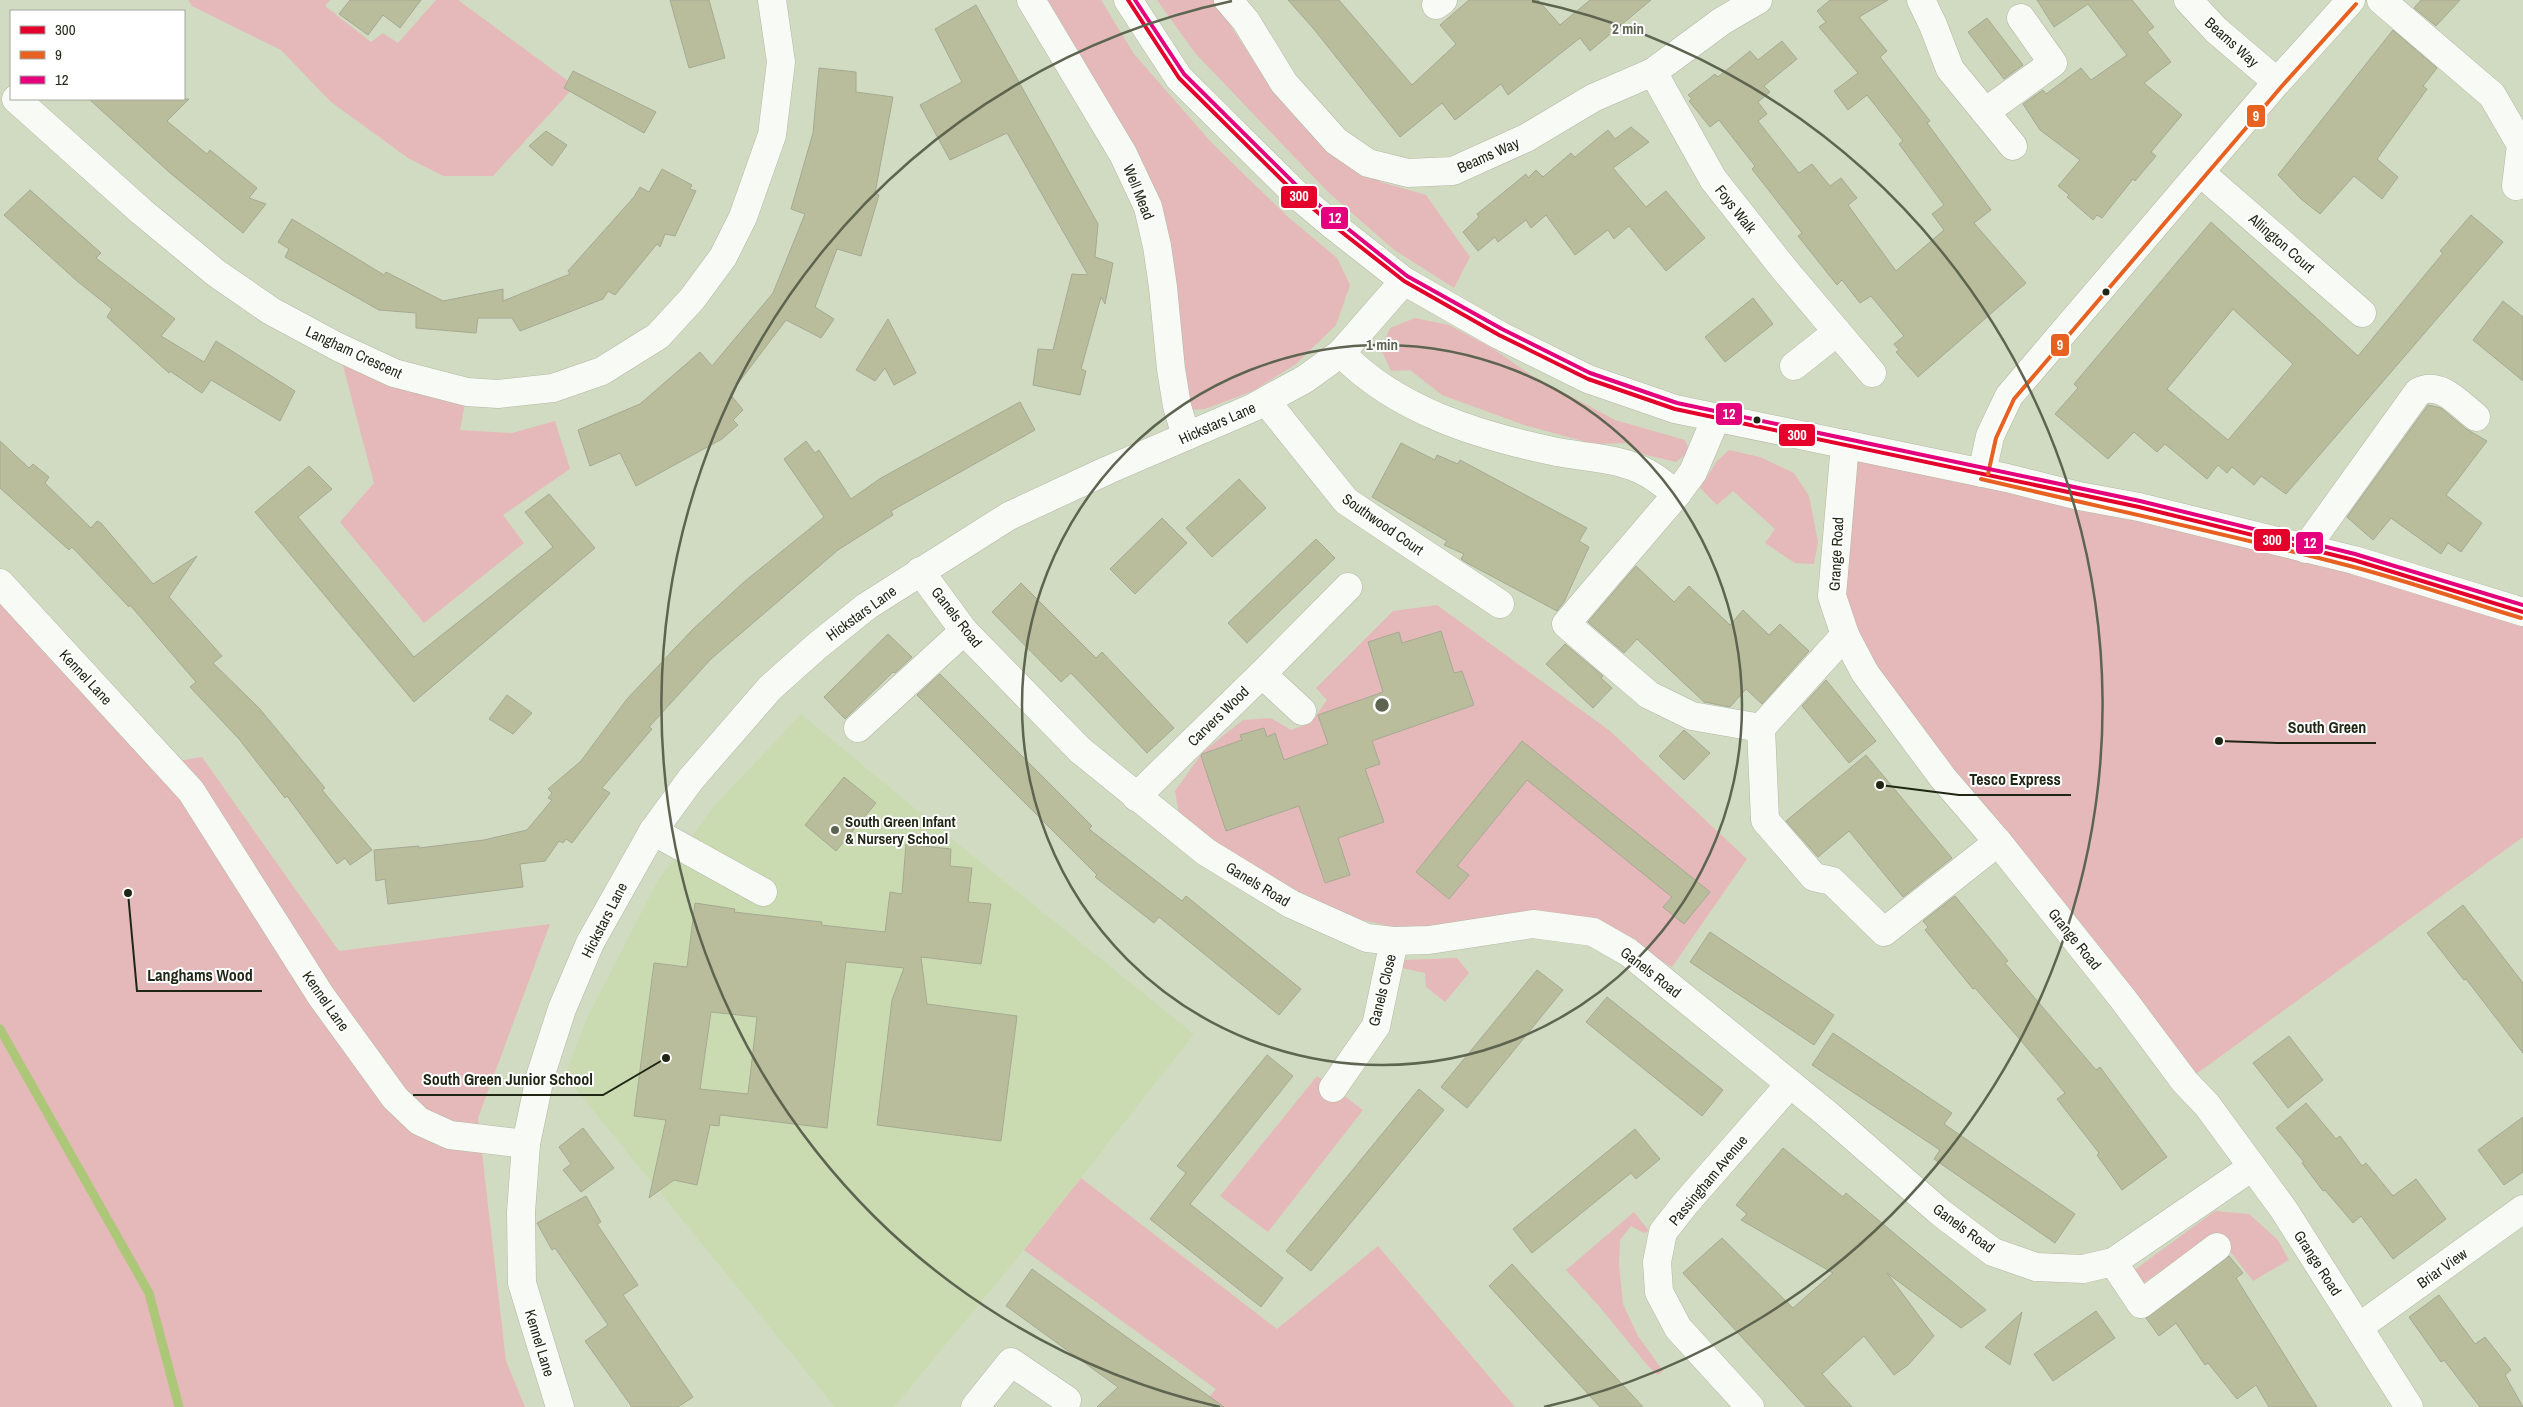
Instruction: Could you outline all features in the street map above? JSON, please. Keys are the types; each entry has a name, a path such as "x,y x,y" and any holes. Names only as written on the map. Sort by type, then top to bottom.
{"street":[{"name":"Langham Crescent","path":"17,100 142,212 216,273 271,311 338,347 394,372 459,391 498,394 553,388 602,371 658,336 692,298 723,257 743,217 772,135 781,62 772,0"},
{"name":"Well Mead","path":"1031,0 1123,154 1148,207 1158,246 1164,287 1171,369 1177,406 1186,436"},
{"path":"1128,0 1180,78 1298,196 1404,281 1499,335 1588,379 1675,409 1982,473 2079,496 2140,507 2354,560 2523,612"},
{"name":"Beams Way","path":"1228,0 1246,22 1284,83 1336,141 1368,163 1408,173 1453,171 1526,138 1593,98 1653,72 1722,21 1758,0"},
{"path":"1921,0 1950,69 2013,146"},
{"name":"Beams Way","path":"2188,0 2216,30 2278,82"},
{"path":"1982,473 1990,436 2009,396 2350,0"},
{"path":"2381,0 2492,95 2522,144 2516,186"},
{"path":"1985,112 2052,63 2021,18"},
{"name":"Foys Walk","path":"1653,72 1713,180 1872,373"},
{"path":"0,85 10,94"},
{"name":"Allington Court","path":"2201,173 2362,313"},
{"name":"Hickstars Lane","path":"526,1144 540,1077 562,1009 590,944 653,831 691,779 770,688 816,646 868,606 920,571 1009,516 1266,401 1305,379 1341,353 1404,281"},
{"path":"1794,366 1837,332"},
{"path":"1341,353 1353,365 1388,391 1441,420 1555,451 1640,469 1678,494"},
{"path":"2305,548 2418,392 2432,388 2442,390 2476,417"},
{"name":"Southwood Court","path":"1266,401 1346,501 1500,604"},
{"path":"1716,418 1693,472 1678,494 1566,624 1649,695 1692,716 1761,728"},
{"name":"Grange Road","path":"1844,444 1832,596 1845,635 1865,673 1943,778 1998,842 2123,999 2185,1082 2207,1105 2284,1210 2409,1407"},
{"name":"Ganels Road","path":"920,571 964,631 1080,750 1206,852 1291,904 1367,938 1394,941 1429,940 1533,924 1594,932 1628,952 1790,1084 1941,1213 1994,1252 2036,1267 2083,1268 2113,1262 2252,1167"},
{"name":"Kennel Lane","path":"0,583 191,791 322,996 396,1098 419,1121 450,1135 526,1144 521,1212 522,1283 560,1407"},
{"path":"1262,674 1348,587"},
{"path":"858,728 902,686 925,669 964,631"},
{"path":"1845,635 1761,728 1765,820 1814,877 1832,881 1884,932 1998,842"},
{"name":"Carvers Wood","path":"1136,797 1262,674 1302,711"},
{"path":"653,831 762,892"},
{"name":"Ganels Close","path":"1333,1088 1376,1026 1394,941"},
{"name":"Passingham Avenue","path":"1750,1407 1678,1328 1659,1292 1657,1262 1664,1232 1685,1204 1790,1084"},
{"name":"Briar View","path":"2359,1327 2523,1208"},
{"path":"2113,1262 2140,1304 2218,1247"},
{"path":"975,1407 1011,1362 1067,1400"}],"shaded area":[{"path":"188,0 330,0 325,6 371,42 383,33 398,43 436,0 458,0 575,86 493,176 443,176 408,158 331,102 281,50 192,6"},
{"path":"1029,0 1101,0 1134,54 1211,142 1287,216 1337,258 1350,285 1336,325 1296,364 1253,391 1205,409 1191,410 1157,246"},
{"path":"1157,0 1214,0 1258,68 1324,137 1381,182 1426,195 1470,257 1454,288 1393,249 1328,192 1195,53"},
{"path":"1415,318 1449,325 1492,348 1531,375 1615,420 1685,440 1690,451 1676,462 1642,454 1626,443 1594,444 1524,425 1442,395 1410,370 1391,371 1381,349 1390,328"},
{"path":"338,347 467,392 460,430 512,433 555,421 570,469 503,515 524,543 424,623 340,522 374,483"},
{"path":"1845,444 2523,612 2523,837 2185,1082 1845,635"},
{"path":"1729,450 1760,457 1794,473 1809,496 1818,542 1814,564 1795,563 1765,543 1775,529 1733,491 1717,505 1700,488 1717,461"},
{"path":"0,583 165,763 202,757 339,951 550,924 478,1118 506,1361 525,1407 0,1407"},
{"path":"1437,605 1610,731 1747,859 1672,967 1594,921 1416,932 1336,914 1245,864 1180,819 1175,791 1203,752 1243,720 1271,718 1291,730 1311,723 1327,700 1316,688 1393,611"},
{"path":"801,714 947,835 1194,1034 1024,1250 894,1407 835,1407 565,1076 586,1020 658,880 715,805"},
{"path":"1457,958 1469,973 1445,1002 1426,987 1425,973 1402,968 1402,960"},
{"path":"1317,1076 1363,1110 1268,1232 1220,1196"},
{"path":"1081,1178 1277,1329 1378,1246 1515,1407 1200,1407 1216,1389 1024,1250"},
{"path":"2215,1211 2249,1214 2278,1240 2289,1260 2253,1281 2216,1233 2139,1286 2129,1274"},
{"path":"1634,1212 1649,1231 1644,1233 1631,1226 1620,1240 1619,1264 1623,1304 1638,1336 1663,1371 1658,1375 1648,1366 1599,1306 1566,1270"}],"building":[{"path":"350,0 421,0 400,28 383,15 368,35 339,14"},
{"path":"670,0 709,0 725,58 689,68"},
{"path":"1288,0 1339,0 1412,85 1456,44 1440,25 1469,0 1538,0 1560,25 1590,0 1651,0 1590,51 1580,38 1508,95 1501,84 1455,120 1442,103 1400,137 1313,28"},
{"path":"1830,0 1888,0 1859,17 1887,51 1880,57 1930,121 1927,123 1991,210 1974,223 2026,283 1918,377 1896,352 1899,350 1894,344 1904,336 1871,296 1860,303 1842,280 1837,285 1798,236 1802,233 1752,169 1755,166 1719,120 1710,127 1689,101 1692,99 1688,95 1715,74 1718,77 1750,51 1758,60 1782,41 1797,59 1764,86 1770,92 1758,102 1767,114 1758,121 1799,173 1812,164 1830,186 1841,178 1857,198 1848,205 1896,271 1944,230 1932,214 1944,205 1899,144 1903,141 1867,95 1848,110 1834,91 1858,73 1819,27 1826,22 1817,11"},
{"path":"2037,0 2132,0 2154,27 2147,32 2171,62 2144,83 2182,115 2151,152 2156,156 2135,181 2133,179 2102,218 2097,215 2093,220 2067,197 2069,195 2058,186 2080,160 2040,130 2023,104 2043,90 2046,94 2081,68 2091,80 2127,55 2088,4 2054,27"},
{"path":"2421,0 2460,0 2436,26 2414,8"},
{"path":"976,5 1098,224 1095,257 1113,263 1105,304 1101,297 1081,369 1086,371 1080,395 1033,385 1038,349 1053,350 1072,274 1088,275 1007,133 950,160 920,105 962,82 935,29"},
{"path":"1987,18 2023,65 2004,79 1968,32"},
{"path":"2393,30 2437,68 2423,86 2427,89 2377,159 2398,177 2382,199 2354,176 2320,214 2301,199 2278,175"},
{"path":"819,68 856,72 856,92 893,97 875,193 879,195 861,256 837,249 815,307 834,319 821,338 786,320 730,394 743,410 733,420 738,425 722,439 636,486 620,453 590,466 578,430 640,404 700,352 712,366 773,293 805,214 791,209 813,133"},
{"path":"573,71 656,112 644,133 564,88"},
{"path":"189,99 167,121 207,154 210,150 257,188 249,198 266,204 243,233 169,172 90,100"},
{"path":"1631,127 1649,142 1613,168 1646,207 1666,191 1705,238 1666,271 1629,226 1614,239 1608,230 1575,255 1546,215 1531,228 1526,220 1498,242 1495,237 1478,251 1463,232 1479,217 1477,214 1526,174 1528,178 1536,170 1543,177 1571,153 1575,157 1608,130 1615,139"},
{"path":"546,131 567,145 552,166 529,146"},
{"path":"662,169 692,185 690,189 696,191 675,236 665,234 660,247 657,244 615,295 608,291 603,299 520,331 512,318 478,318 476,333 416,328 416,313 379,310 285,257 289,249 278,242 292,219 384,275 386,272 443,301 503,289 503,301 570,274 568,271 634,197 640,187 649,192"},
{"path":"30,190 101,253 96,258 175,319 161,336 204,362 216,341 295,391 280,421 211,380 202,393 170,371 169,373 107,317 112,309 77,281 4,215"},
{"path":"2471,215 2503,242 2286,494 2261,476 2254,485 2232,467 2227,473 2218,465 2207,479 2165,444 2157,452 2134,432 2108,459 2055,414 2078,388 2074,384 2211,222 2358,356 2443,253 2440,251","holes":["2233,309 2293,364 2228,440 2167,389"]},
{"path":"1753,298 1773,324 1725,362 1705,337"},
{"path":"2503,301 2523,317 2523,381 2473,340"},
{"path":"888,319 916,373 894,385 885,368 875,381 856,370"},
{"path":"1020,402 1035,430 891,511 893,515 838,550 711,659 649,727 652,729 602,788 610,793 572,843 566,839 563,843 559,841 545,861 520,864 523,887 388,904 385,879 376,881 374,850 419,846 419,848 484,840 527,830 552,800 548,798 552,793 548,789 581,761 627,699 693,629 744,582 824,517 784,459 806,441 815,453 819,450 851,499 881,478"},
{"path":"2428,405 2441,408 2466,429 2487,441 2446,495 2482,523 2461,552 2448,543 2441,554 2391,518 2373,540 2347,517"},
{"path":"0,441 29,468 33,464 49,477 45,483 91,528 97,521 101,523 153,584 197,556 169,597 222,656 213,663 259,708 325,788 322,790 372,850 350,865 345,858 337,864 287,796 285,798 239,739 190,687 196,682 130,605 129,607 72,547 69,550 0,488"},
{"path":"1401,443 1435,460 1437,455 1458,464 1460,460 1587,528 1579,541 1589,547 1564,602 1557,611 1467,563 1461,559 1464,554 1444,545 1447,541 1372,497"},
{"path":"309,466 332,489 298,517 414,657 553,547 525,512 549,494 595,548 414,702 255,512"},
{"path":"1239,479 1266,508 1212,557 1186,528"},
{"path":"1162,518 1187,543 1135,594 1110,569"},
{"path":"1316,539 1335,558 1247,643 1228,623"},
{"path":"1636,566 1674,602 1689,586 1730,625 1743,610 1769,635 1780,624 1809,651 1762,704 1746,689 1730,707 1704,702 1637,639 1624,653 1588,622"},
{"path":"1021,583 1096,658 1102,652 1174,728 1147,753 1071,673 1061,682 992,612"},
{"path":"1441,631 1454,673 1462,671 1474,705 1372,741 1380,764 1365,769 1384,822 1338,838 1350,875 1325,883 1299,806 1226,831 1201,756 1202,754 1242,740 1240,735 1264,728 1267,737 1275,733 1284,760 1328,744 1318,715 1383,692 1368,642 1399,632 1402,643"},
{"path":"888,634 912,657 895,673 893,672 845,719 824,697"},
{"path":"1565,644 1603,676 1601,678 1612,688 1593,708 1546,664"},
{"path":"940,674 1092,826 1089,829 1182,901 1186,896 1301,989 1279,1015 1159,917 1154,923 1095,877 1097,875 917,695"},
{"path":"1826,680 1876,741 1849,763 1802,706"},
{"path":"507,695 532,713 513,734 489,719"},
{"path":"1684,730 1710,753 1684,780 1659,756"},
{"path":"1522,741 1710,892 1684,924 1663,907 1672,897 1527,780 1457,866 1469,875 1449,899 1416,872"},
{"path":"1866,755 1952,858 1903,897 1849,831 1818,857 1786,821"},
{"path":"844,777 876,803 836,851 805,825"},
{"path":"906,844 951,849 950,866 972,868 968,902 991,904 981,964 921,957 927,1004 1017,1016 1001,1141 877,1125 892,1000 904,968 846,962 827,1128 720,1115 719,1126 710,1125 697,1185 674,1180 649,1198 666,1120 634,1116 654,963 687,967 695,903 735,909 734,912 822,922 821,925 885,932 890,892 902,894","holes":["711,1012 757,1017 748,1094 700,1089"]},
{"path":"1955,896 2008,961 2005,963 2096,1070 2100,1067 2167,1157 2122,1190 2097,1155 2099,1153 2057,1099 2065,1093 1975,988 1973,989 1925,930 1928,927 1923,921"},
{"path":"2463,905 2523,983 2523,1053 2466,979 2464,980 2427,933"},
{"path":"1710,932 1834,1015 1814,1045 1690,962"},
{"path":"1537,970 1563,990 1467,1108 1441,1087"},
{"path":"1607,997 1723,1090 1702,1116 1586,1022"},
{"path":"1833,1033 1952,1113 1944,1124 2075,1214 2055,1243 1934,1159 1940,1150 1812,1065"},
{"path":"2289,1036 2323,1080 2288,1108 2253,1063"},
{"path":"1267,1055 1293,1076 1190,1204 1283,1278 1261,1307 1150,1219 1186,1173 1177,1166"},
{"path":"1419,1089 1444,1110 1311,1271 1286,1251"},
{"path":"2306,1103 2336,1139 2340,1136 2362,1166 2366,1163 2393,1196 2416,1179 2446,1219 2393,1259 2361,1216 2353,1223 2325,1190 2323,1191 2302,1163 2304,1162 2276,1128"},
{"path":"2523,1117 2523,1172 2504,1185 2478,1150"},
{"path":"583,1128 614,1168 581,1192 563,1170 571,1164 559,1147"},
{"path":"1635,1129 1660,1159 1636,1179 1631,1173 1532,1253 1513,1229"},
{"path":"1783,1148 1843,1197 1846,1193 1986,1310 1961,1328 1887,1273 1934,1336 1908,1365 1894,1375 1864,1336 1822,1374 1852,1407 1806,1407 1683,1273 1722,1238 1793,1308 1833,1273 1741,1220 1747,1214 1736,1205"},
{"path":"586,1196 601,1222 597,1224 638,1285 623,1295 693,1397 678,1407 632,1407 585,1341 608,1325 555,1248 552,1250 537,1223"},
{"path":"2229,1256 2243,1273 2236,1278 2317,1407 2269,1407 2256,1385 2237,1399 2208,1363 2205,1365 2176,1323 2159,1336 2146,1318"},
{"path":"1512,1264 1643,1407 1600,1407 1489,1286"},
{"path":"1032,1269 1224,1407 1097,1407 1118,1387 1006,1306"},
{"path":"2439,1295 2475,1344 2485,1337 2511,1370 2505,1375 2523,1407 2480,1407 2444,1360 2441,1362 2409,1317"},
{"path":"2096,1311 2115,1338 2053,1381 2034,1354"},
{"path":"2022,1312 2010,1365 1985,1347"}],"waterway":[{"path":"0,1029 149,1293 179,1407"}],"transit line":[{"name":"300","path":"1128,0 1179,78 1298,196 1334,226 1404,281 1499,335 1588,379 1675,409 2139,507 2354,560 2523,612"},
{"name":"12","path":"1135,0 1184,74 1302,191 1338,221 1407,276 1502,329 1590,373 1677,403 2140,501 2355,554 2523,605"},
{"name":"9","path":"1988,474 1996,438 2014,399 2282,86 2356,4"},
{"name":"9","path":"1981,479 2304,554 2415,585 2521,618"}],"place":[{"name":"South Green","path":"2219,741"},
{"name":"Tesco Express","path":"1880,785"},
{"name":"South Green Infant & Nursery School","path":"835,830"},
{"name":"Langhams Wood","path":"128,893"},
{"name":"South Green Junior School","path":"666,1058"}]}
